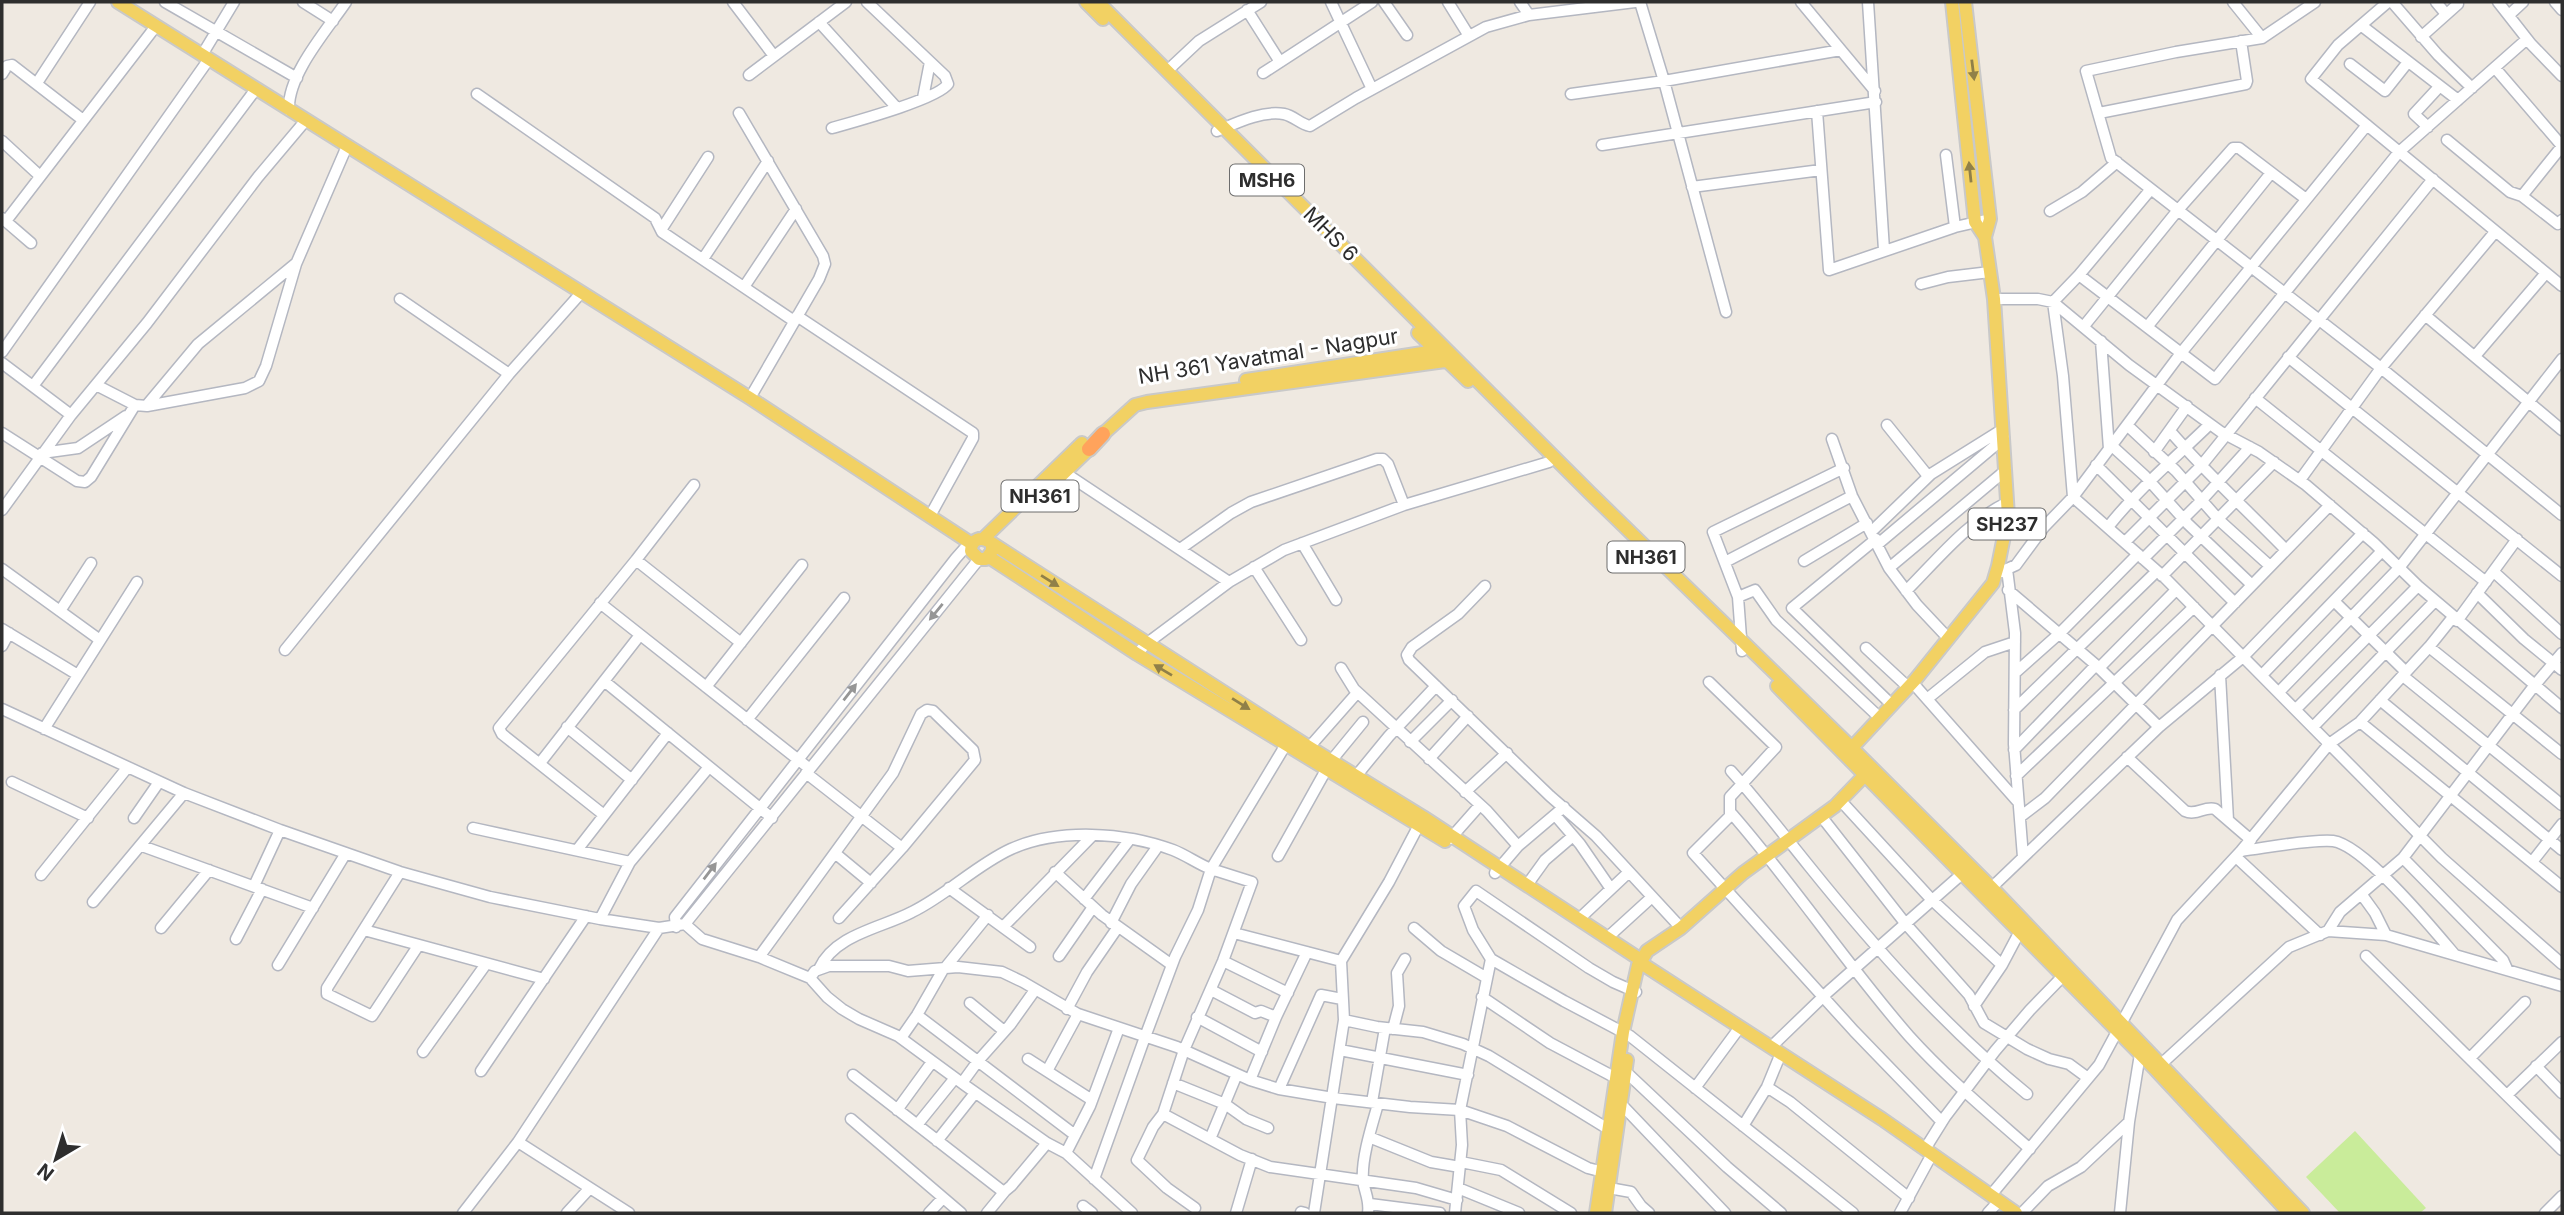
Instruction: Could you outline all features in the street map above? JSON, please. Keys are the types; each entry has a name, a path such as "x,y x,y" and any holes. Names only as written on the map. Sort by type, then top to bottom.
{"highway":[{"name":"NH361","path":"1086,446 1100,431"}],"main road":[{"path":"118,2 289,106 751,397 982,547 1137,654 1289,740"},
{"path":"128,2 256,89 289,106 347,146 751,397"},
{"name":"MSH6","path":"1086,2 1221,130 1445,354"},
{"path":"1098,2 1221,130"},
{"name":"SH237","path":"1952,2 1975,222 1985,237"},
{"name":"SH237","path":"1849,751 1910,685 2001,571 2008,516 2006,470 1994,299 1985,237 1990,219 1965,2"},
{"path":"1445,354 1741,645"},
{"name":"NH361","path":"1100,431 1135,405 1147,402 1445,354 1549,462 1849,751"},
{"path":"982,547 1086,446"},
{"name":"NH361","path":"982,547 1065,473 1086,446"},
{"path":"982,547 1087,604 1289,740 1450,839 1776,1050 2016,1213"},
{"path":"1849,751 1865,775 1963,873 1988,891 2020,931 2063,976 2120,1027"},
{"path":"1849,751 2303,1213"},
{"path":"1596,1213 1606,1173 1634,991 1647,951 1681,928 1725,888 1822,816 1865,775"},
{"path":"1497,870 1527,885 1580,919 1641,964"},
{"path":"2159,1066 2290,1213"},
{"path":"1613,1132 1621,1104 1621,1075"},
{"path":"1605,1213 1609,1188 1606,1173"}],"street":[{"path":"37,83 90,2"},
{"path":"165,2 297,78"},
{"path":"2,352 205,55 234,2"},
{"path":"303,2 333,21"},
{"path":"289,106 297,78 346,2"},
{"path":"747,2 735,5 774,56"},
{"path":"749,75 846,2"},
{"path":"832,128 897,108 943,90 948,84 945,76 867,2"},
{"path":"1167,71 1199,41 1261,2"},
{"path":"1331,2 1372,89"},
{"path":"1263,73 1372,2"},
{"path":"1384,2 1407,35"},
{"path":"1448,2 1469,36"},
{"path":"1520,2 1529,15"},
{"path":"1221,130 1238,122 1275,114 1285,114 1310,126 1372,89 1496,24 1529,15 1637,2 1664,81 1726,312"},
{"path":"1801,2 1876,97"},
{"path":"1868,2 1884,250"},
{"path":"2233,2 2262,38"},
{"path":"2315,2 2262,38 2086,71 2111,158 2381,368 2562,515"},
{"path":"2472,88 2390,2 2338,45 2311,79 2562,286"},
{"path":"2436,2 2446,14"},
{"path":"2498,2 2527,39 2562,76"},
{"path":"2509,15 2523,2"},
{"path":"2555,2 2562,10"},
{"path":"2421,37 2458,4"},
{"path":"1247,10 1280,62"},
{"path":"819,22 897,108"},
{"path":"31,243 4,220 156,26"},
{"path":"2362,26 2458,100"},
{"path":"2080,275 2215,379 2399,152 2527,39"},
{"path":"2099,113 2246,84 2248,81 2241,41"},
{"path":"1571,94 1664,81 1841,50"},
{"path":"923,98 930,62"},
{"path":"2350,64 2385,91 2408,62"},
{"path":"2,74 12,65 83,120"},
{"path":"2495,68 2562,146 2522,196"},
{"path":"2428,127 2414,114 2439,87"},
{"path":"33,386 256,89"},
{"path":"477,94 655,218 661,230 703,259 973,433 973,438 930,514"},
{"path":"1602,145 1817,111 1876,97"},
{"path":"1817,111 1829,270 1884,250 1990,219"},
{"path":"739,113 823,256 825,264 824,271 751,397"},
{"path":"2,510 71,415 147,323 258,177 306,120"},
{"path":"2022,857 2014,750 2015,642 2008,590 2001,571 2016,565 2044,527 2073,497 2180,352 2367,125"},
{"path":"2447,140 2510,192 2522,196 2558,224 2562,220"},
{"path":"2,141 40,176"},
{"path":"40,456 78,448 133,409 245,388 259,381 266,366 296,264 347,146"},
{"path":"2084,326 2233,148 2239,148 2306,198"},
{"path":"1946,155 1955,228"},
{"path":"661,230 708,157"},
{"path":"703,259 768,160"},
{"path":"2050,211 2082,192 2117,162"},
{"path":"1692,187 1821,170"},
{"path":"2147,327 2271,173"},
{"path":"2125,542 2201,466 2433,179"},
{"path":"2053,302 2080,275 2151,189"},
{"path":"744,287 796,209"},
{"path":"2300,480 2381,368 2495,232"},
{"path":"147,405 198,344 296,264"},
{"path":"1921,284 1948,277 1990,272"},
{"path":"2475,356 2546,273"},
{"path":"285,650 509,374 581,293"},
{"path":"400,299 509,374"},
{"path":"1994,299 2038,299 2053,302 2225,435 2250,447 2300,480 2363,533 2417,586 2562,708"},
{"path":"2053,302 2063,376 2073,497 2160,573 2419,835 2562,964"},
{"path":"2425,315 2562,430"},
{"path":"2101,341 2110,447 2150,482 2182,518 2252,585"},
{"path":"2288,357 2562,576"},
{"path":"2279,692 2399,568 2562,359"},
{"path":"2,362 71,415"},
{"path":"96,385 133,409"},
{"path":"2255,398 2486,582"},
{"path":"2154,452 2187,406"},
{"path":"2,433 77,481 85,482 133,409"},
{"path":"2108,527 2131,498 2210,424"},
{"path":"1887,425 1928,477"},
{"path":"2128,426 2219,520 2270,566"},
{"path":"2170,431 2201,466 2286,550"},
{"path":"1892,705 1792,608 1873,534 1928,477 2003,434"},
{"path":"1804,561 1873,534 2003,434"},
{"path":"1832,439 1852,496 1889,568 1948,638"},
{"path":"2015,673 2202,500 2250,447"},
{"path":"1180,549 1251,502 1377,459 1383,459 1388,464 1404,505"},
{"path":"1137,654 1146,643 1229,582 1302,543 1404,505 1549,462"},
{"path":"2014,709 2219,520 2274,462"},
{"path":"2096,465 2235,603"},
{"path":"1741,645 1738,597 1713,532 1844,468"},
{"path":"1889,568 2006,470"},
{"path":"1065,473 1229,582"},
{"path":"604,815 502,734 500,725 694,485"},
{"path":"1725,562 1852,496"},
{"path":"1906,591 1962,533 1987,512 2008,502"},
{"path":"2020,817 2045,798 2330,505"},
{"path":"1988,891 2159,727 2243,657 2363,533"},
{"path":"1988,1213 1995,1198 2030,1149 2099,1065 2171,927 2239,854 2329,744 2360,722 2455,619 2517,540"},
{"path":"1302,543 1336,600"},
{"path":"982,547 964,550 956,558 675,917 680,926 702,939 759,957 810,978 842,1009 901,1038 975,1093 1047,1143 1066,1153 1132,1213"},
{"path":"2,709 184,793 400,872 490,897 600,919 659,928 680,926 772,818 982,547"},
{"path":"2262,675 2382,551"},
{"path":"636,560 741,643"},
{"path":"60,611 91,563"},
{"path":"706,687 802,565"},
{"path":"1254,567 1301,640"},
{"path":"2,569 100,640"},
{"path":"2494,572 2562,634"},
{"path":"44,729 137,582"},
{"path":"1485,586 1458,614 1408,651 1409,660 1596,836 1681,928"},
{"path":"2297,709 2417,586"},
{"path":"1738,597 1755,590 1776,620 1880,718"},
{"path":"2008,590 2098,666 2159,727"},
{"path":"2014,750 2176,590"},
{"path":"2477,593 2524,639 2562,670"},
{"path":"747,720 844,598"},
{"path":"2334,601 2370,635 2404,674 2562,805"},
{"path":"2313,727 2435,601"},
{"path":"600,603 797,759 863,818 902,848"},
{"path":"1078,615 1087,604"},
{"path":"2016,776 2194,607"},
{"path":"2,646 6,631 78,675"},
{"path":"540,763 640,635"},
{"path":"1927,699 1985,652 2015,642"},
{"path":"1866,648 1927,699 2018,802"},
{"path":"2429,648 2562,754"},
{"path":"2324,933 2340,912 2403,858 2562,653"},
{"path":"1341,668 1357,693 1479,804 1518,846"},
{"path":"2220,676 2228,820"},
{"path":"604,681 772,818"},
{"path":"1709,682 1776,747 1730,797 1730,816 1693,853 1910,1091 1942,1122"},
{"path":"1353,780 1436,686"},
{"path":"1306,751 1357,693"},
{"path":"1410,742 1452,700"},
{"path":"2380,701 2562,850"},
{"path":"759,957 863,818 898,765 921,714 927,710 933,711 973,750 976,757 902,848 839,918"},
{"path":"1429,760 1468,716"},
{"path":"1278,856 1329,765 1363,722"},
{"path":"2360,722 2562,887"},
{"path":"567,727 632,780"},
{"path":"577,850 668,733"},
{"path":"1094,1179 1172,965 1198,910 1211,869 1289,740"},
{"path":"1465,792 1507,753"},
{"path":"2127,757 2185,811 2192,814 2212,807 2251,839"},
{"path":"600,919 631,862 709,767"},
{"path":"41,875 127,768"},
{"path":"1731,771 1951,1028 2027,1094"},
{"path":"12,782 88,818"},
{"path":"134,818 159,782"},
{"path":"93,902 184,793"},
{"path":"1840,800 1931,899 2002,965"},
{"path":"1450,839 1479,804"},
{"path":"1497,870 1518,846 1564,807"},
{"path":"1730,816 1732,814 1768,856 1908,1034 1965,1093 2030,1149"},
{"path":"1555,815 1611,889"},
{"path":"1822,816 1905,923 1969,995 1984,1023 2006,1038 2049,1059 2069,1064 2088,1078"},
{"path":"1314,1213 1344,1020 1341,961 1389,882 1421,821"},
{"path":"2532,862 2562,824"},
{"path":"473,828 631,862"},
{"path":"236,939 280,830"},
{"path":"819,969 822,961 833,951 863,931 915,911 1011,849 1038,840 1111,835 1175,851 1211,869 1252,881 1223,961 1184,1050 1163,1114 1153,1127 1137,1160 1167,1188 1195,1208"},
{"path":"1004,926 1092,836"},
{"path":"1527,885 1545,860 1573,836"},
{"path":"1084,899 1130,839"},
{"path":"2239,854 2332,841 2349,848 2382,875 2455,955"},
{"path":"142,846 313,908"},
{"path":"1067,1009 1115,925 1128,889 1158,846"},
{"path":"278,965 346,853"},
{"path":"836,853 871,883"},
{"path":"2239,854 2324,933"},
{"path":"2403,858 2503,960 2507,970"},
{"path":"161,928 209,870"},
{"path":"400,872 326,992 372,1016 418,946"},
{"path":"1055,872 1115,925 1172,965"},
{"path":"1580,919 1629,872"},
{"path":"1743,1126 1767,1087 1776,1050 1823,997 1963,873"},
{"path":"949,888 1030,947"},
{"path":"1634,991 1597,973 1476,891 1464,906 1473,930 1491,959 1627,1034 1853,1213"},
{"path":"2362,895 2386,935"},
{"path":"1607,938 1652,897"},
{"path":"1059,956 1093,907"},
{"path":"901,1038 945,968 988,915"},
{"path":"481,1071 586,916"},
{"path":"463,1213 518,1142 659,928"},
{"path":"1414,928 1441,951 1487,978"},
{"path":"363,930 544,979"},
{"path":"1974,1006 2002,965 2020,931"},
{"path":"1234,933 1341,961"},
{"path":"2159,1066 2289,947 2324,933 2386,935 2562,986"},
{"path":"1250,1080 1307,952"},
{"path":"2366,956 2562,1150"},
{"path":"1405,959 1397,973 1399,1006 1380,1058 1363,1179 1369,1209 1440,1213"},
{"path":"1455,1213 1462,1145 1460,1110 1491,959"},
{"path":"1223,961 1288,993"},
{"path":"424,1052 486,964"},
{"path":"810,978 823,966 889,966 908,971 945,968 1002,972 1078,1014 1184,1050 1250,1080 1279,1089 1333,1098 1460,1110 1529,1136 1588,1168 1606,1173"},
{"path":"1900,1213 1942,1122 2006,1038 2063,976"},
{"path":"917,1125 978,1061 1035,990"},
{"path":"1211,990 1255,1013 1261,1011 1276,1017"},
{"path":"1279,1089 1321,995 1342,999"},
{"path":"1482,997 1549,1043 1621,1075 1781,1213"},
{"path":"2470,1058 2525,1002"},
{"path":"970,1003 1004,1031"},
{"path":"1047,1071 1078,1014"},
{"path":"917,1015 1075,1135"},
{"path":"1197,1017 1262,1052"},
{"path":"1344,1020 1423,1032 1473,1048 1613,1132"},
{"path":"1695,1088 1740,1027"},
{"path":"1066,1153 1092,1100 1119,1028"},
{"path":"2507,1095 2562,1044"},
{"path":"1340,1050 1468,1075"},
{"path":"2120,1213 2129,1122 2143,1050"},
{"path":"1028,1059 1092,1100"},
{"path":"897,1110 932,1062"},
{"path":"2536,1066 2562,1093"},
{"path":"1210,1139 1237,1074"},
{"path":"853,1075 1005,1191"},
{"path":"1173,1083 1225,1104 1246,1119 1268,1128"},
{"path":"1767,1087 1909,1198"},
{"path":"937,1141 975,1093"},
{"path":"1621,1104 1725,1213"},
{"path":"1163,1114 1270,1167 1416,1188 1457,1200"},
{"path":"851,1119 961,1213"},
{"path":"2022,1213 2048,1186 2081,1167 2129,1122"},
{"path":"1369,1137 1431,1162 1501,1170 1571,1213"},
{"path":"518,1142 629,1213"},
{"path":"987,1213 1047,1143"},
{"path":"1236,1213 1252,1159"},
{"path":"1458,1188 1519,1213"},
{"path":"1609,1188 1631,1192 1650,1213"},
{"path":"567,1213 589,1189"},
{"path":"2545,1213 2562,1196"},
{"path":"929,1213 943,1198"},
{"path":"1083,1206 1092,1213"}],"green space":[{"path":"2355,1131 2426,1208 2420,1213 2340,1213 2306,1177"}]}
